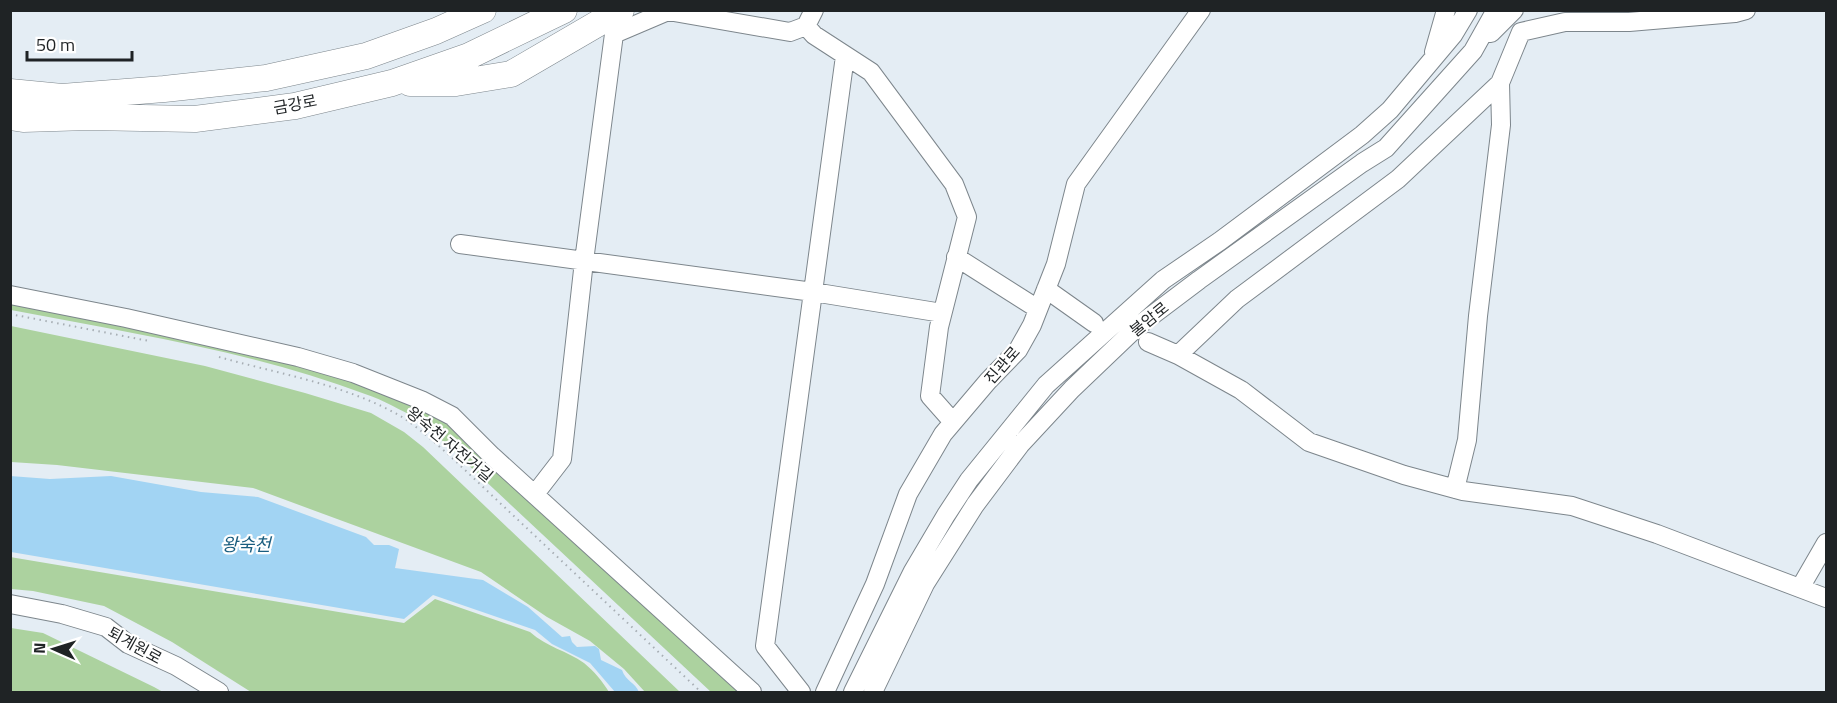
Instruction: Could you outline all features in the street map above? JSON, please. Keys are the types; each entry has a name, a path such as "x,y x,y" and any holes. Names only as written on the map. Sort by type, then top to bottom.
{"highway":[{"name":"금강로","path":"10,92 62,97 266,78 366,56 436,32 483,10"},
{"name":"금강로","path":"10,117 195,119 295,105 392,82 469,56 564,10"},
{"path":"392,82 456,83 511,74 621,10"},
{"path":"10,75 64,82 164,89"},
{"path":"10,130 127,133 195,119"}],"street":[{"name":"진관로","path":"825,693 875,584 908,494 943,434 987,381 1018,350 1032,325 1056,264 1076,184 1201,10"},
{"path":"1430,63 1446,10"},
{"name":"불암로","path":"873,693 945,515 969,480 1046,386 1163,280 1239,227 1362,135 1390,110 1430,63 1453,35 1468,10"},
{"name":"불암로","path":"853,693 919,578 1014,454 1072,388 1138,327 1181,293 1386,148 1473,51 1496,10"},
{"path":"1473,51 1514,10"},
{"path":"1455,489 1467,440 1478,316 1501,125 1500,83 1521,32 1565,22 1629,22 1735,13 1746,10"},
{"path":"535,495 562,459 584,261 614,34 668,11 790,32 810,18 814,35 871,72 954,184 966,217 939,327 930,396 953,422"},
{"path":"801,693 765,646 845,56"},
{"path":"1178,355 1237,299 1398,179 1500,83"},
{"path":"460,244 813,292 942,313"},
{"path":"956,257 1038,309"},
{"path":"1046,289 1094,323"},
{"path":"10,295 275,351 353,373 421,400 452,416 492,456 752,693"},
{"path":"1149,342 1178,355 1241,390 1309,442 1404,475 1455,489 1572,506 1656,534 1827,598"},
{"path":"1800,588 1824,544 1827,543"},
{"name":"퇴계원로","path":"10,604 62,614 106,627 128,644 176,666 219,693"}],"path":[{"path":"10,314 158,343"},
{"name":"왕숙천 자전거길","path":"219,357 334,389 386,408 403,418 432,440 701,693"}],"green space":[{"path":"10,299 346,374 442,416 738,692 711,692 419,419 372,396 278,366 190,344 11,310"},
{"path":"11,326 205,366 371,413 404,432 423,447 680,692 645,692 624,669 590,641 547,617 481,572 253,488 57,465 11,462"},
{"path":"10,557 404,623 435,599 530,632 584,663 609,692 251,692 172,642 104,606 33,591 11,589"},
{"path":"11,628 43,633 163,692 11,692"}],"water":[{"name":"왕숙천","path":"10,476 50,479 111,476 201,492 258,497 366,537 374,545 389,545 399,549 395,568 483,580 528,607 562,637 570,636 577,647 595,646 599,649 601,660 622,670 639,692 615,692 590,663 552,644 535,630 433,595 404,619 11,552"}]}
